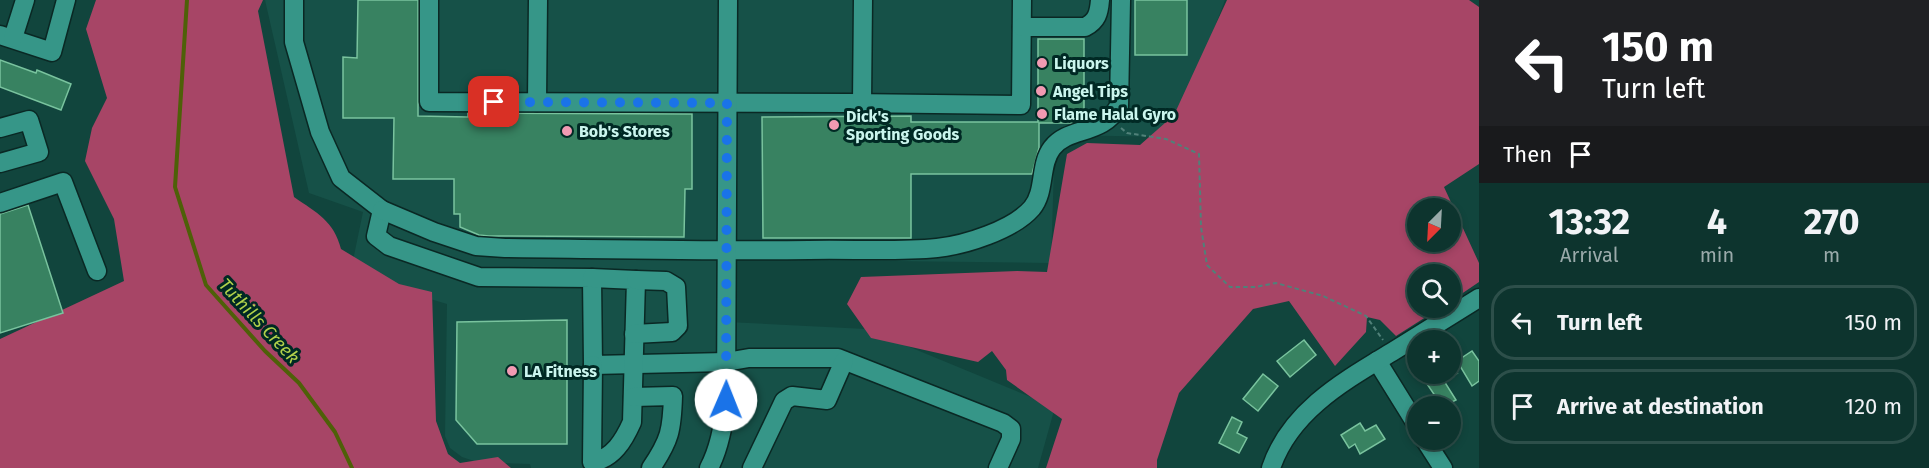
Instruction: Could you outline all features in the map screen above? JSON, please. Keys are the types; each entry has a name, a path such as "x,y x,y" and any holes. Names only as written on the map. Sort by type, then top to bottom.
{"street":[{"path":"26,0 7,36 52,52 66,0"},
{"path":"294,0 294,42 320,132 341,178 382,210 434,232 476,246 727,250 937,248 990,234 1013,222 1032,208 1042,184 1046,161 1051,149 1063,138 1092,129 1114,114 1119,106 1121,0"},
{"path":"429,0 429,102 1021,105 1022,0"},
{"path":"537,102 538,0"},
{"path":"709,468 718,446 724,415 728,0"},
{"path":"862,103 863,0"},
{"path":"1022,27 1085,27 1097,17 1100,0"},
{"path":"0,128 29,120 39,152 0,163"},
{"path":"0,170 2,176 0,177"},
{"path":"0,203 63,182 97,271"},
{"path":"382,210 376,236 389,246 479,277 666,280 676,287 678,326 672,332 634,334"},
{"path":"592,278 593,365 586,465 601,461 616,450 632,422 636,280"},
{"path":"1271,468 1290,433 1310,407 1337,385 1479,298"},
{"path":"593,365 726,362 749,358 838,358 1003,423 1011,429 1011,439 998,468"},
{"path":"753,468 784,401 792,396 826,400 843,361"},
{"path":"1377,361 1407,409"},
{"path":"633,397 673,396 670,432 664,449 651,468"},
{"path":"1431,450 1443,468"}],"path":[{"path":"1109,118 1127,133 1166,139 1199,154 1201,227 1207,265 1230,287 1256,288 1276,283 1323,296 1366,316 1384,342"}],"shaded area":[{"path":"96,0 263,0 258,11 294,197 329,224 341,249 399,284 432,292 436,421 448,454 460,463 498,457 511,468 0,468 0,339 124,281 114,219 85,161 92,128 107,98 86,29"},
{"path":"265,0 1225,0 1173,137 1055,135 1051,263 727,259 727,322 866,329 1055,407 1038,468 531,468 530,464 477,462 462,457 450,448 445,436 447,304 350,275 363,212 309,193"},
{"path":"1227,0 1469,0 1479,7 1479,164 1444,187 1449,198 1407,198 1407,252 1461,252 1461,224 1479,263 1479,282 1461,294 1461,264 1407,264 1407,318 1424,318 1396,336 1380,320 1367,317 1366,332 1335,366 1289,301 1253,309 1179,393 1157,460 1157,468 1046,468 1062,419 1007,380 1006,370 992,351 978,362 871,338 847,304 861,277 1017,271 1047,272 1067,154 1087,143 1140,145 1174,115"}],"building":[{"path":"358,0 418,0 418,116 468,117 468,113 692,114 692,189 685,189 684,237 479,235 460,227 460,214 454,214 454,179 393,179 394,118 343,118 343,57 357,58"},
{"path":"1135,0 1187,0 1187,55 1135,55"},
{"path":"1038,39 1084,39 1084,119 1071,123 1039,123 1039,148 1032,174 911,174 911,238 763,238 762,117 911,116 911,122 1038,122"},
{"path":"0,60 36,73 37,70 71,84 61,110 0,87"},
{"path":"28,205 63,313 0,333 0,214"},
{"name":"LA Fitness","path":"567,320 567,444 477,444 456,420 457,322"},
{"path":"1304,340 1316,355 1290,377 1277,361"},
{"path":"1472,351 1479,361 1479,381 1472,386 1461,368 1461,358"},
{"path":"1263,374 1278,386 1258,411 1243,399"},
{"path":"1427,384 1446,384 1453,396 1435,396"},
{"path":"1232,417 1242,422 1237,433 1247,438 1239,453 1219,443"},
{"path":"1360,423 1365,431 1376,425 1385,439 1360,454 1355,444 1349,448 1341,435"}],"waterway":[{"name":"Tuthills Creek","path":"187,0 175,187 206,285 265,351 299,383 335,432 352,468"}],"place":[{"name":"Liquors","path":"1042,63"},
{"name":"Angel Tips","path":"1041,91"},
{"name":"Flame Halal Gyro","path":"1042,114"},
{"name":"Dick's Sporting Goods","path":"834,125"},
{"name":"Bob's Stores","path":"567,131"},
{"name":"LA Fitness","path":"512,371"}],"route":[{"path":"494,102 727,103 726,400"}]}
